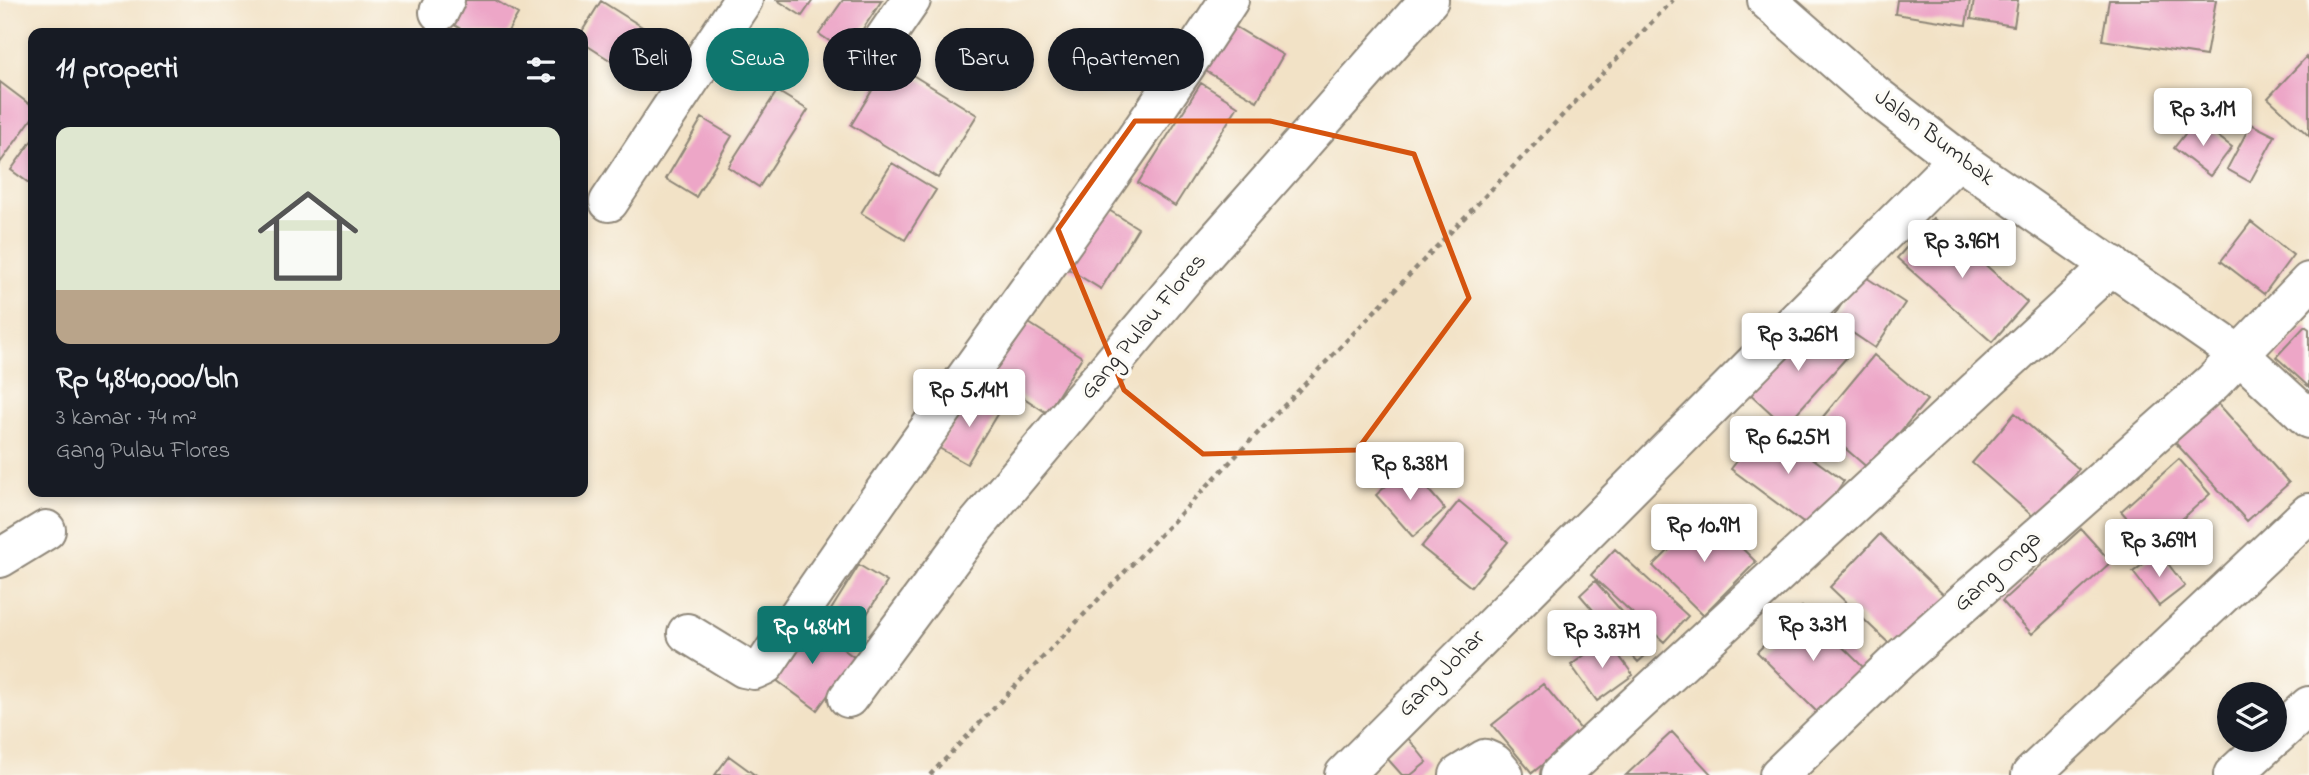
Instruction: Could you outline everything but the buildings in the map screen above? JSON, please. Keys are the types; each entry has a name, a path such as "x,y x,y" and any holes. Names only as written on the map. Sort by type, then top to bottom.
{"street":[{"path":"609,202 743,0"},
{"path":"892,28 911,0"},
{"path":"687,633 744,668 754,670 765,665 878,496 1019,308 1169,92 1228,0"},
{"name":"Gang Pulau Flores","path":"848,698 975,527 1195,265 1429,0"},
{"name":"Jalan Bumbak","path":"1767,0 1875,95 1958,159 2241,356 2309,419"},
{"name":"Gang Johar","path":"1344,775 1958,159"},
{"path":"1560,775 2112,265"},
{"name":"Gang Onga","path":"1779,775 1899,660 2241,356 2309,282"},
{"path":"2031,775 2309,513"},
{"path":"0,558 46,530"},
{"path":"2287,726 2309,706"},
{"path":"2233,775 2259,752"},
{"path":"1460,775 1485,759 1494,763 1504,775"}],"path":[{"path":"930,775 1673,0"}],"highlighted area":[{"path":"1135,121 1270,121 1414,154 1469,298 1357,450 1203,454 1124,390 1058,229"}]}
